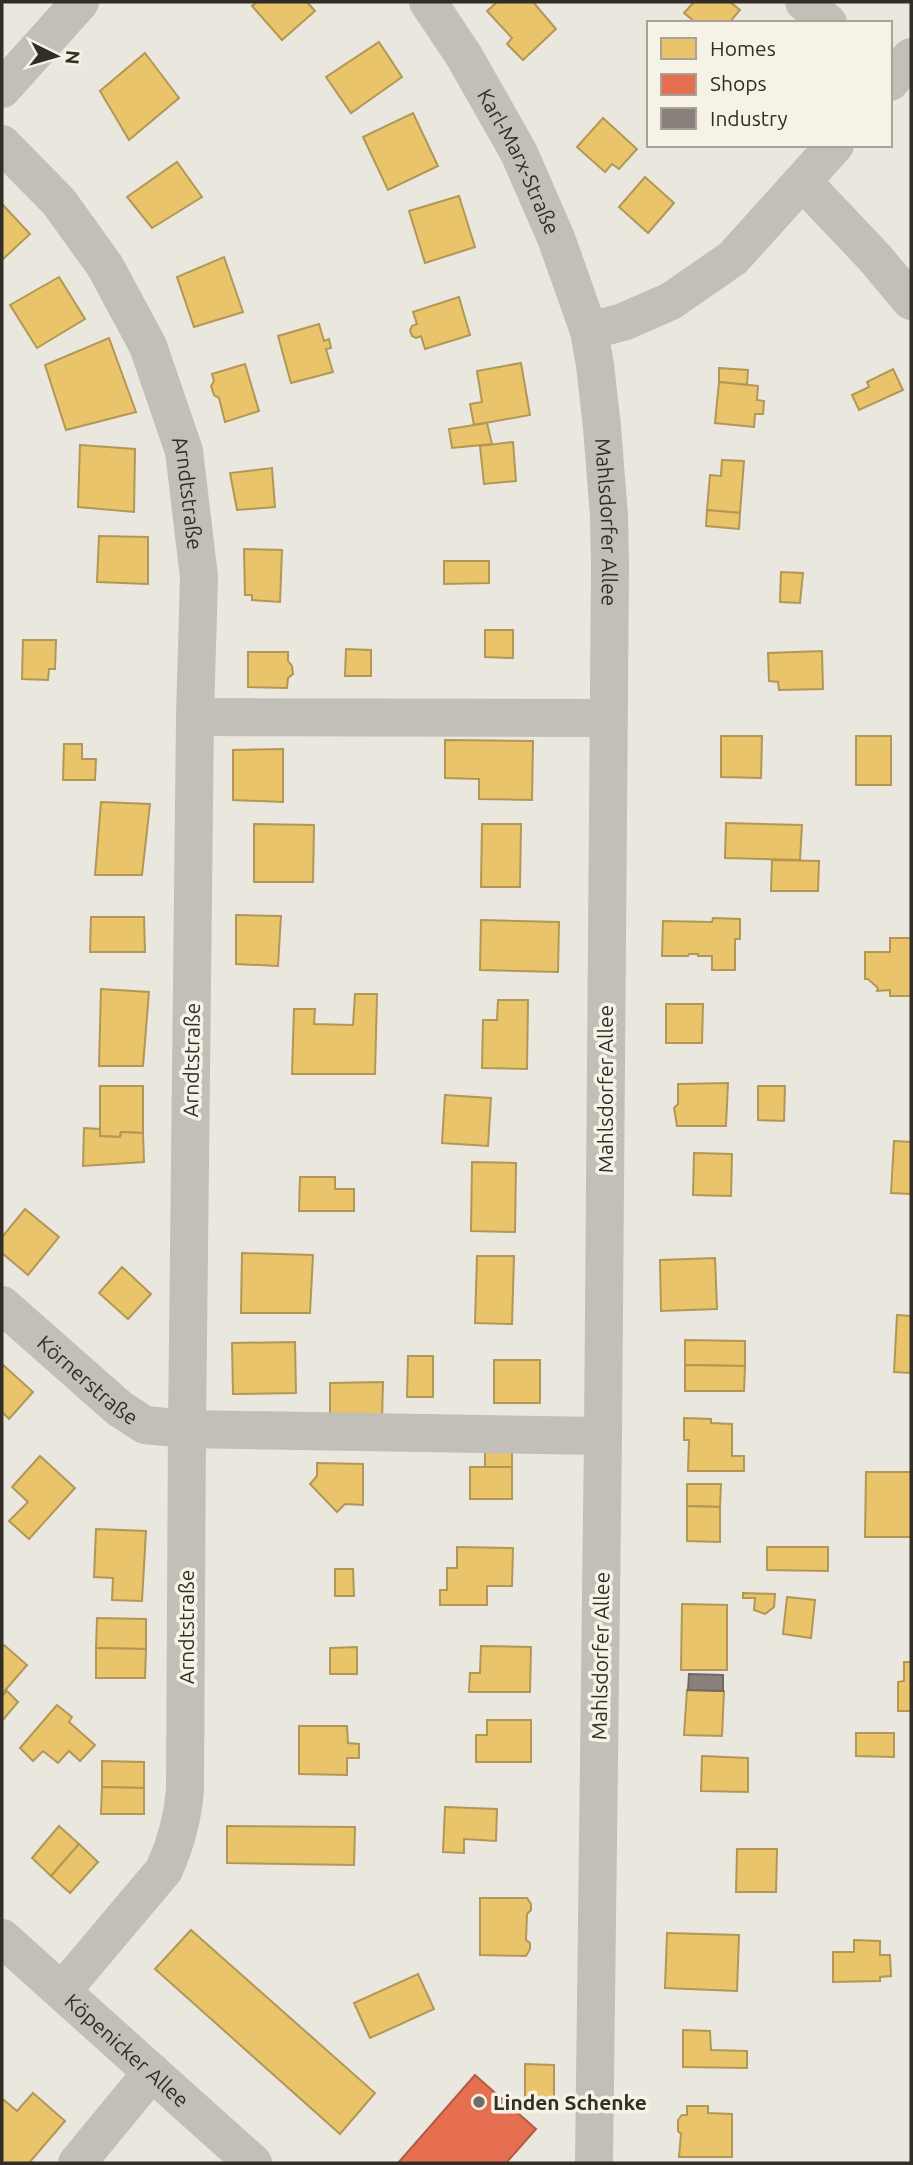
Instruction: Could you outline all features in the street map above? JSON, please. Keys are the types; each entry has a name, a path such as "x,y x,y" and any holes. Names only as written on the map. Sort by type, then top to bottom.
{"street":[{"path":"2,89 80,2"},
{"name":"Karl-Marx-Straße","path":"428,2 464,56 519,152 556,238 589,331"},
{"path":"804,2 826,21"},
{"name":"Arndtstraße","path":"2,144 59,202 105,266 148,346 184,451 199,577 195,717 183,1816 175,1847 164,1870 62,1991"},
{"path":"589,331 623,322 671,301 733,258 833,147"},
{"path":"803,182 875,258 911,301"},
{"name":"Mahlsdorfer Allee","path":"589,331 603,427 609,516 603,1436 594,2163"},
{"path":"195,717 608,718"},
{"name":"Körnerstraße","path":"2,1305 120,1409 145,1425 187,1429 603,1436"},
{"name":"Köpenicker Allee","path":"2,1938 253,2163"},
{"path":"77,2163 152,2073"}],"building: Homes":[{"path":"257,2 307,2 315,11 282,40 252,6"},
{"path":"497,2 533,2 556,29 523,60 507,44 512,38 487,11"},
{"path":"694,2 730,2 740,10 731,21 694,21 684,13"},
{"path":"379,42 402,77 351,113 326,77"},
{"path":"145,53 179,98 129,140 100,91"},
{"path":"413,113 438,166 388,190 363,137"},
{"path":"603,118 637,149 619,169 612,164 605,172 577,147"},
{"path":"177,162 202,197 152,228 127,197"},
{"path":"645,177 674,203 648,233 619,207"},
{"path":"459,196 475,247 425,263 409,211"},
{"path":"2,204 30,234 2,260"},
{"path":"224,257 243,312 194,327 177,277"},
{"path":"59,277 85,319 37,348 10,305"},
{"path":"459,297 470,335 425,349 421,336 412,336 410,330 417,324 413,312"},
{"path":"319,324 324,341 329,339 331,348 326,349 333,372 291,383 278,336"},
{"path":"109,338 136,412 66,430 45,365"},
{"path":"521,363 530,415 474,425 470,404 482,402 477,371"},
{"path":"245,364 259,411 225,422 219,398 214,395 211,386 214,381 212,374"},
{"path":"719,368 748,370 747,385 719,382"},
{"path":"893,369 903,390 859,410 852,395 869,387 867,382"},
{"path":"719,382 758,386 757,400 764,401 763,414 755,414 754,427 715,423"},
{"path":"487,423 492,444 452,448 449,429"},
{"path":"513,442 516,481 484,484 480,446"},
{"path":"80,445 135,449 134,512 78,507"},
{"path":"722,460 744,461 740,513 707,510 710,475 721,476"},
{"path":"272,468 275,507 237,510 230,473"},
{"path":"707,510 740,513 739,529 706,526"},
{"path":"99,536 148,537 148,584 97,582"},
{"path":"244,549 282,550 280,602 252,600 252,595 245,595"},
{"path":"444,561 489,561 489,583 444,584"},
{"path":"781,572 803,573 800,603 780,602"},
{"path":"485,630 513,630 513,658 485,657"},
{"path":"23,640 56,640 55,669 49,669 48,680 22,679"},
{"path":"346,649 371,650 371,676 345,676"},
{"path":"822,651 823,689 779,690 778,682 769,681 768,653"},
{"path":"248,652 288,652 293,674 288,678 287,688 248,687"},
{"path":"721,736 762,736 761,778 721,777"},
{"path":"856,736 891,736 891,785 856,785"},
{"path":"445,740 533,741 532,800 479,799 479,779 445,778"},
{"path":"64,744 82,744 82,759 96,759 95,780 63,780"},
{"path":"283,749 283,802 233,800 233,750"},
{"path":"101,802 150,804 142,875 95,875"},
{"path":"726,823 802,825 800,860 725,858"},
{"path":"254,824 314,825 313,882 254,882"},
{"path":"482,824 521,824 520,887 481,887"},
{"path":"772,860 819,861 818,891 771,891"},
{"path":"236,915 281,916 278,966 236,964"},
{"path":"91,917 144,917 145,952 90,952"},
{"path":"713,918 740,919 740,939 735,939 735,970 712,970 712,956 662,956 663,921 712,922"},
{"path":"481,920 559,922 558,972 480,970"},
{"path":"890,938 911,938 911,996 890,996 890,990 877,991 878,988 865,979 865,952 890,952"},
{"path":"101,989 149,992 143,1066 99,1066"},
{"path":"355,994 377,994 375,1074 292,1074 294,1009 315,1009 314,1024 353,1025"},
{"path":"498,1000 528,1000 527,1069 482,1068 483,1020 497,1020"},
{"path":"666,1004 703,1004 702,1043 666,1043"},
{"path":"728,1083 726,1126 677,1126 674,1108 678,1104 678,1084"},
{"path":"100,1086 143,1086 143,1133 121,1132 120,1137 100,1136"},
{"path":"758,1086 785,1086 784,1121 758,1120"},
{"path":"445,1095 491,1098 488,1146 442,1143"},
{"path":"84,1128 100,1129 100,1136 120,1137 121,1132 143,1133 144,1162 83,1166"},
{"path":"894,1141 911,1142 911,1194 891,1193"},
{"path":"694,1153 732,1154 731,1196 693,1195"},
{"path":"472,1162 516,1163 515,1232 471,1231"},
{"path":"300,1177 335,1177 335,1189 354,1189 354,1211 299,1211"},
{"path":"25,1209 59,1237 28,1275 2,1253 2,1237"},
{"path":"242,1253 313,1255 310,1313 241,1313"},
{"path":"477,1256 514,1256 512,1324 475,1323"},
{"path":"715,1258 717,1309 661,1311 660,1260"},
{"path":"122,1267 151,1294 128,1319 99,1293"},
{"path":"897,1315 911,1316 911,1373 894,1372"},
{"path":"685,1340 745,1341 745,1366 685,1365"},
{"path":"295,1342 296,1393 233,1394 232,1343"},
{"path":"408,1356 433,1356 433,1397 407,1397"},
{"path":"494,1360 540,1360 540,1403 494,1403"},
{"path":"2,1364 33,1392 9,1419 2,1412"},
{"path":"685,1365 745,1366 744,1391 685,1391"},
{"path":"383,1382 382,1420 330,1420 330,1383"},
{"path":"684,1418 711,1419 711,1423 732,1424 732,1456 744,1456 744,1471 688,1471 689,1440 684,1440"},
{"path":"485,1449 512,1450 512,1467 485,1467"},
{"path":"40,1456 75,1488 29,1539 9,1521 28,1502 12,1487"},
{"path":"317,1463 363,1464 363,1505 345,1504 337,1512 310,1484 317,1476"},
{"path":"470,1467 512,1467 512,1499 470,1499"},
{"path":"866,1472 911,1472 911,1537 865,1537"},
{"path":"687,1484 721,1484 720,1507 687,1506"},
{"path":"687,1506 720,1507 720,1542 687,1541"},
{"path":"96,1529 146,1531 142,1601 112,1600 113,1578 94,1577"},
{"path":"457,1547 513,1548 512,1586 487,1586 487,1605 440,1605 440,1590 447,1590 447,1568 457,1568"},
{"path":"767,1547 828,1547 828,1571 767,1570"},
{"path":"335,1569 353,1569 354,1596 335,1596"},
{"path":"743,1593 775,1594 774,1607 765,1614 754,1610 755,1598 743,1598"},
{"path":"787,1597 815,1600 811,1638 783,1634"},
{"path":"682,1604 727,1605 727,1670 681,1670"},
{"path":"97,1618 146,1619 146,1649 96,1648"},
{"path":"4,1645 27,1665 2,1694 2,1647"},
{"path":"481,1646 531,1647 530,1692 469,1692 470,1673 480,1673"},
{"path":"357,1647 357,1674 330,1674 330,1648"},
{"path":"96,1648 146,1649 145,1678 96,1678"},
{"path":"904,1662 911,1662 911,1711 898,1711 898,1682 904,1681"},
{"path":"687,1690 724,1691 722,1736 684,1735"},
{"path":"7,1691 18,1702 2,1721 2,1696"},
{"path":"57,1705 72,1717 69,1722 95,1745 80,1761 69,1751 58,1763 43,1751 33,1761 20,1748"},
{"path":"487,1720 531,1720 531,1762 476,1762 476,1735 487,1735"},
{"path":"299,1726 347,1726 348,1743 359,1744 359,1758 347,1758 347,1775 299,1774"},
{"path":"856,1733 894,1733 894,1757 856,1756"},
{"path":"702,1756 748,1758 748,1792 701,1791"},
{"path":"102,1761 144,1762 144,1788 102,1787"},
{"path":"102,1787 144,1788 144,1814 101,1814"},
{"path":"445,1807 497,1809 496,1841 464,1839 464,1853 443,1852"},
{"path":"59,1826 79,1844 51,1876 32,1858"},
{"path":"227,1826 355,1827 354,1865 227,1863"},
{"path":"79,1844 98,1862 70,1893 51,1876"},
{"path":"737,1849 777,1849 776,1892 736,1892"},
{"path":"480,1898 527,1898 531,1910 527,1914 526,1940 530,1943 530,1949 526,1956 480,1955"},
{"path":"191,1930 375,2093 340,2134 155,1969"},
{"path":"667,1933 739,1935 737,1991 665,1988"},
{"path":"854,1940 880,1941 880,1955 890,1955 891,1976 880,1977 880,1981 833,1982 833,1952 854,1952"},
{"path":"418,1974 434,2009 370,2038 354,2003"},
{"path":"683,2030 710,2031 711,2050 747,2051 747,2068 683,2067"},
{"path":"525,2064 554,2065 554,2099 525,2098"},
{"path":"33,2093 65,2121 29,2163 2,2163 2,2102 4,2100 17,2111"},
{"path":"687,2106 708,2106 708,2113 732,2114 732,2157 679,2157 681,2134 678,2131 678,2120 682,2115 687,2115"}],"building: Shops":[{"name":"Linden Schenke","path":"475,2075 536,2129 506,2163 398,2163"}],"building: Industry":[{"path":"689,1674 723,1675 723,1691 688,1690"}],"place":[{"name":"Linden Schenke","path":"479,2102"}]}
